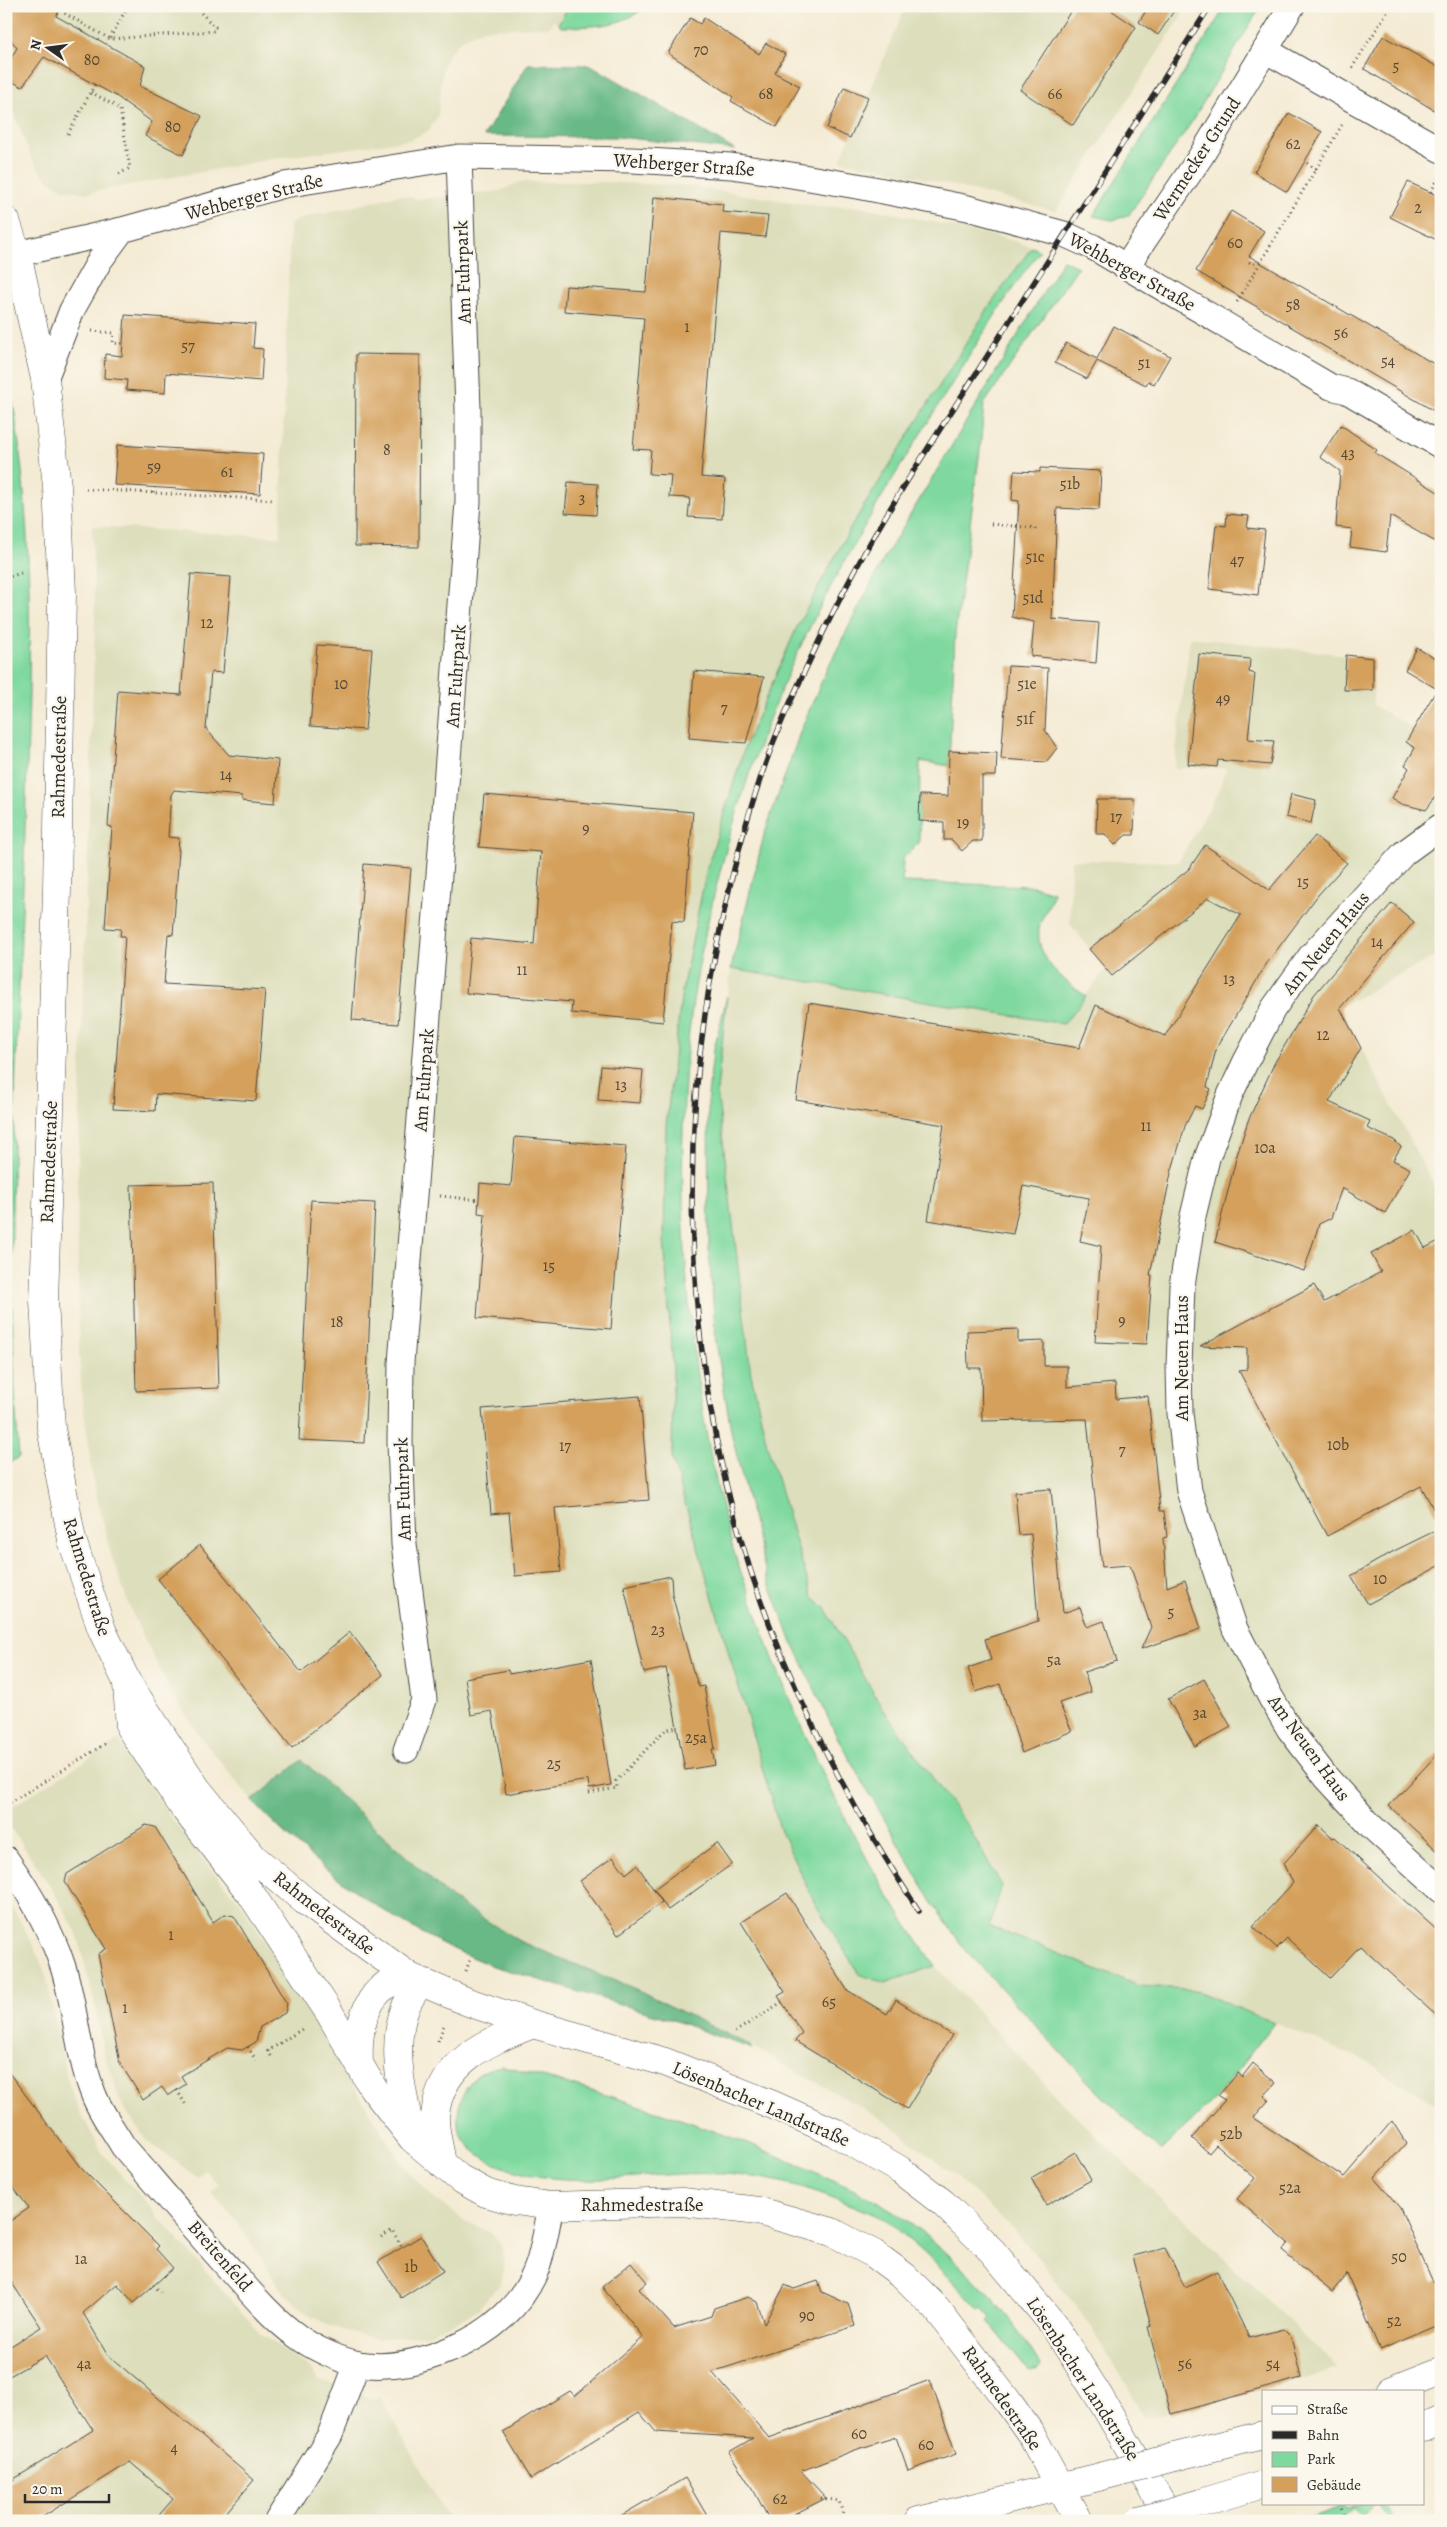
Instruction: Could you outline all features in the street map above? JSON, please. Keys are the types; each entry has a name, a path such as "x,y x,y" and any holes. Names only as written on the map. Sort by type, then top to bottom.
{"main road":[{"name":"Rahmedestraße","path":"6,221 16,254 45,379 57,486 62,592 57,870 44,1302 51,1428 72,1540 102,1630 126,1682 197,1789 254,1858 305,1901 415,1980 468,2002 533,2024"},
{"path":"126,1682 130,1728"},
{"name":"Rahmedestraße","path":"130,1728 184,1808 251,1894 359,2062 373,2088 412,2138 442,2164 459,2178 486,2193 515,2201 551,2206 683,2202 758,2211 832,2232 874,2254 904,2276 937,2309 1022,2420 1078,2521"},
{"path":"359,2062 361,2032 372,1998 384,1986 396,1978 415,1980 405,2007 398,2046 402,2087 412,2138"},
{"path":"442,2164 435,2117 440,2090 450,2072 463,2060 495,2039 533,2024"},
{"name":"Lösenbacher Landstraße","path":"533,2024 664,2062 719,2082 834,2132 900,2170 943,2203 992,2251 1053,2324 1109,2412 1172,2521"},
{"path":"1393,2390 1441,2371"},
{"path":"1424,2428 1441,2420"},
{"path":"918,2521 1262,2435"},
{"path":"1139,2521 1262,2484"}],"street":[{"name":"Wermecker Grund","path":"1126,267 1201,156 1292,6"},
{"path":"1265,50 1441,150"},
{"name":"Wehberger Straße","path":"16,254 122,230 284,185 459,157 632,160 731,166 913,196 1025,223 1081,241 1330,387 1347,391 1441,446"},
{"name":"Am Fuhrpark","path":"406,1750 424,1700 404,1544 400,1442 401,1363 467,530 468,408 459,157"},
{"path":"45,379 78,298 122,230"},
{"name":"Am Neuen Haus","path":"1441,826 1404,853 1310,957 1273,1009 1245,1064 1230,1095 1207,1158 1193,1216 1182,1286 1179,1366 1180,1413 1188,1491 1235,1629 1290,1730 1326,1778 1372,1827 1441,1890"},
{"name":"Breitenfeld","path":"6,1859 33,1899 55,1944 64,1969 81,2050 93,2094 124,2146 266,2309 296,2336 309,2344 358,2364 393,2364 425,2360 477,2338 504,2316 525,2293 538,2264 551,2206"},
{"path":"277,2521 330,2436 358,2364"}],"path":[{"path":"58,6 64,13 110,39 214,31 218,27 194,6"},
{"path":"110,39 128,6"},
{"path":"1224,324 1316,169 1347,95 1391,6"},
{"path":"68,134 95,84"},
{"path":"91,92 120,108 130,168 119,174"},
{"path":"1306,163 1316,169"},
{"path":"1431,192 1441,174"},
{"path":"1249,262 1258,266"},
{"path":"92,331 114,333 113,343 123,344"},
{"path":"153,493 154,488"},
{"path":"91,489 275,500"},
{"path":"226,498 227,492"},
{"path":"991,524 1035,528 1035,533"},
{"path":"6,578 21,573"},
{"path":"414,1194 479,1200"},
{"path":"589,1792 617,1788 616,1781 665,1730 676,1727"},
{"path":"6,1805 130,1728"},
{"path":"735,2032 782,2002"},
{"path":"270,2056 268,2051 298,2031"},
{"path":"248,2047 258,2064"},
{"path":"177,2090 187,2107"},
{"path":"381,2237 392,2230 402,2247"},
{"path":"153,2285 161,2292"},
{"path":"821,2498 839,2501 845,2521"},
{"path":"1340,2504 1344,2516"},
{"path":"786,2521 801,2513 800,2511"}],"shaded area":[{"path":"6,6 569,6 558,24 553,21 550,27 484,29 462,39 449,53 443,65 438,116 428,131 410,140 278,158 87,193 63,189 52,183 41,173 30,155 6,93"},
{"path":"906,6 1188,6 1056,211 889,170 840,161"},
{"path":"519,182 603,182 689,186 817,206 865,207 1004,238 1032,247 990,305 852,525 797,627 746,743 707,868 682,990 666,1125 664,1239 673,1369 672,1458 780,1829 814,1902 859,1973 885,1983 935,1966 1066,2107 1338,2368 1285,2384 1145,2418 1089,2323 1042,2262 1012,2228 962,2181 882,2119 749,2045 638,1990 519,1941 452,1899 302,1760 252,1801 200,1736 169,1689 131,1611 111,1555 93,1481 82,1397 79,1353 77,1194 95,621 92,526 280,537 290,223 322,212 323,214 399,195 420,199 500,191"},
{"path":"1190,637 1373,658 1373,705 1414,729 1441,740 1441,953 1340,1007 1441,1199 1441,2107 1362,2059 1202,1993 1185,1989 1139,1986 989,1926 968,1827 881,1706 825,1608 812,1596 755,1397 717,1091 731,969 1064,1024 1106,969 1070,924 1071,860 1178,862 1219,791 1226,768 1174,768"},
{"path":"119,1740 170,1817 209,1867 241,1903 400,2161 417,2182 439,2202 465,2221 491,2233 501,2245 505,2265 501,2282 479,2308 466,2317 427,2334 377,2339 339,2329 312,2317 281,2290 239,2224 211,2192 219,2185 205,2170 197,2177 154,2146 145,2138 128,2114 119,2098 104,2054 95,2006 77,1933 49,1884 6,1821 6,1810"},
{"path":"6,1896 37,1952 46,1976 68,2082 80,2112 103,2154 260,2333 309,2368 318,2379 372,2399 380,2398 450,2521 6,2521"}],"green space":[{"path":"569,6 646,6 637,13 617,22 595,26 561,27 558,24"},
{"path":"1226,6 1261,6 1191,123 1128,216 1112,220 1093,216"},
{"path":"528,64 591,65 735,150 619,137 484,136"},
{"path":"1032,247 1040,251 982,335 903,461 856,541 812,623 773,708 733,824 713,900 697,976 687,1051 683,1112 684,1238 689,1302 705,1428 718,1489 737,1562 789,1699 841,1811 885,1891 935,1966 885,1983 859,1974 814,1902 780,1829 672,1458 673,1369 664,1239 666,1125 682,990 707,868 746,743 797,627 852,525 990,305"},
{"path":"1063,260 1078,267 984,404 980,450 955,634 949,766 920,761 919,843 903,859 902,882 1033,886 1053,892 1040,924 1039,936 1041,947 1045,957 1059,975 1086,996 1064,1024 731,969 764,835 802,727 827,669 885,557"},
{"path":"6,364 22,472 29,580 30,634 12,1210 14,1375 19,1457 6,1465"},
{"path":"727,996 717,1091 751,1374 767,1444 812,1596 825,1608 881,1706 968,1827 1002,1886 989,1926 1139,1986 1185,1989 1202,1993 1274,2023 1218,2096 1160,2151 1094,2088 963,1947 932,1902 837,1737 789,1634 767,1577 732,1436 716,1342 709,1251 708,1095 713,1053"},
{"path":"302,1760 452,1899 519,1941 638,1990 749,2045 752,2049 673,2020 493,1966 459,1952 394,1917 333,1875 278,1827 252,1801"},
{"path":"501,2066 579,2087 695,2124 771,2153 873,2199 893,2211 935,2242 975,2280 1011,2321 1040,2365 1038,2369 1030,2371 1024,2366 988,2321 991,2318 982,2308 979,2310 934,2262 891,2225 875,2215 825,2195 803,2187 735,2175 689,2174 586,2180 547,2178 495,2164 475,2152 465,2141 459,2128 458,2113 462,2097 469,2083 480,2073"},
{"path":"1359,2504 1375,2504 1361,2516 1354,2508 1338,2521 1300,2521 1344,2506 1345,2509"},
{"path":"1377,2504 1383,2504 1396,2521 1390,2521"}],"building":[{"path":"6,6 62,6 56,16 145,66 140,86 202,116 183,155 145,136 152,122 116,96 44,57 22,87 6,78 6,66 17,48 6,33"},
{"path":"1074,6 1105,6 1136,27 1073,125 1020,90"},
{"path":"1149,6 1177,6 1158,35 1139,22"},
{"path":"690,18 700,24 704,18 759,54 766,43 785,54 775,73 800,86 777,127 731,101 733,97 668,53"},
{"path":"1383,36 1441,69 1441,114 1364,69"},
{"path":"844,87 868,97 850,138 827,128"},
{"path":"1289,113 1322,132 1287,192 1254,172"},
{"path":"1408,182 1441,197 1441,242 1390,217"},
{"path":"654,197 723,204 722,212 768,216 765,237 721,233 701,477 725,479 722,519 688,517 690,498 669,497 671,475 649,474 651,450 633,449 644,318 564,311 566,286 646,292"},
{"path":"1231,211 1264,231 1249,256 1441,368 1441,415 1196,271"},
{"path":"125,315 255,324 253,348 263,349 261,381 166,373 165,393 126,390 127,380 104,378 105,354 122,356"},
{"path":"1114,326 1170,356 1154,384 1148,381 1146,385 1097,361 1087,379 1055,363 1066,343 1097,359"},
{"path":"356,354 420,355 419,547 355,546"},
{"path":"1341,425 1377,450 1375,453 1441,494 1441,545 1390,516 1386,552 1350,547 1352,529 1336,527 1340,471 1320,457"},
{"path":"117,445 263,454 260,494 114,485"},
{"path":"1040,468 1101,471 1099,510 1057,508 1052,619 1099,623 1096,663 1031,656 1034,622 1012,617 1019,501 1012,500 1014,471 1040,472"},
{"path":"568,482 598,484 596,515 565,513"},
{"path":"1227,514 1249,516 1247,528 1265,530 1258,595 1209,589 1216,525 1226,526"},
{"path":"191,574 231,577 223,673 211,672 206,729 229,755 278,760 275,803 242,800 242,796 174,790 171,795 168,837 179,838 179,850 173,935 168,934 164,984 265,990 256,1101 156,1094 155,1111 113,1109 125,936 120,936 121,929 105,928 112,827 108,826 118,690 181,695"},
{"path":"317,645 372,649 365,730 310,726"},
{"path":"1417,648 1441,662 1441,790 1426,810 1402,804 1392,798 1409,768 1405,765 1415,748 1406,742 1437,689 1405,670"},
{"path":"1199,654 1250,659 1249,672 1255,674 1248,739 1274,741 1270,765 1218,760 1217,767 1188,764"},
{"path":"1346,655 1373,658 1373,690 1344,690"},
{"path":"1008,666 1048,668 1045,730 1057,748 1046,762 1001,759"},
{"path":"694,671 764,677 746,743 689,738"},
{"path":"949,751 997,753 996,776 982,776 982,841 973,841 962,851 952,840 944,840 944,822 919,821 920,795 948,796"},
{"path":"484,794 693,812 684,922 672,921 663,1022 571,1013 572,1002 466,993 471,938 534,944 541,852 479,847"},
{"path":"1291,794 1316,800 1311,823 1286,817"},
{"path":"1097,799 1135,799 1134,835 1126,835 1115,845 1105,834 1096,834"},
{"path":"1315,836 1347,863 1318,895 1267,963 1216,1049 1207,1087 1211,1089 1202,1109 1195,1106 1185,1126 1171,1173 1150,1275 1152,1275 1147,1344 1095,1342 1101,1246 1080,1241 1089,1198 1023,1186 1013,1234 928,1220 944,1125 796,1100 809,1003 1079,1048 1096,1005 1165,1036 1241,915 1208,898 1112,976 1089,949 1189,869 1205,845 1269,890"},
{"path":"364,864 411,868 398,1024 352,1020"},
{"path":"1392,903 1414,922 1340,1008 1361,1048 1329,1102 1370,1121 1367,1128 1394,1140 1401,1147 1393,1160 1410,1169 1385,1213 1342,1188 1331,1218 1319,1224 1304,1271 1215,1242 1237,1155 1248,1121 1274,1064 1314,995"},
{"path":"601,1066 643,1070 640,1103 598,1100"},
{"path":"515,1137 626,1146 611,1329 477,1318 485,1214 478,1213 480,1183 511,1186"},
{"path":"213,1183 219,1388 136,1391 131,1185"},
{"path":"311,1200 375,1203 364,1443 299,1440"},
{"path":"1415,1230 1425,1248 1441,1240 1441,1523 1421,1486 1327,1536 1239,1371 1247,1370 1247,1348 1200,1346 1314,1285 1324,1302 1381,1272 1371,1254"},
{"path":"1018,1329 1018,1342 1044,1341 1044,1366 1067,1366 1067,1387 1115,1383 1116,1399 1148,1396 1160,1511 1164,1511 1167,1537 1163,1538 1167,1587 1185,1580 1201,1629 1141,1649 1151,1627 1130,1565 1102,1567 1087,1419 982,1421 981,1368 968,1368 967,1331"},
{"path":"640,1396 649,1500 555,1508 561,1572 515,1576 509,1512 491,1514 482,1409"},
{"path":"1051,1489 1063,1613 1080,1607 1087,1627 1104,1621 1117,1661 1084,1672 1091,1692 1059,1703 1072,1731 1022,1753 1000,1684 976,1692 968,1668 991,1660 985,1639 1038,1621 1031,1534 1019,1535 1015,1492"},
{"path":"1441,1528 1441,1565 1368,1604 1351,1576 1394,1551"},
{"path":"200,1545 301,1672 350,1632 383,1675 292,1748 158,1579"},
{"path":"671,1576 672,1594 692,1668 699,1687 704,1686 715,1749 712,1749 715,1765 685,1770 666,1668 644,1673 624,1586"},
{"path":"591,1659 611,1785 589,1789 588,1780 506,1794 492,1711 471,1715 465,1678 508,1670 509,1674"},
{"path":"1204,1679 1231,1727 1195,1747 1168,1699"},
{"path":"1441,1750 1441,1854 1389,1806"},
{"path":"146,1825 155,1827 213,1922 225,1914 234,1916 287,2004 285,2013 260,2027 256,2042 242,2050 227,2048 181,2076 186,2084 168,2096 162,2087 143,2100 120,2063 98,1954 106,1949 65,1882 67,1874"},
{"path":"1319,1825 1333,1838 1335,1837 1441,1934 1441,2020 1360,1946 1330,1978 1287,1938 1277,1948 1253,1926 1293,1883 1284,1863"},
{"path":"717,1843 732,1864 668,1910 654,1889"},
{"path":"613,1857 626,1874 637,1865 662,1902 618,1935 580,1881"},
{"path":"787,1893 847,1990 887,2014 896,2000 952,2035 907,2109 795,2041 802,2033 778,1996 785,1992 741,1922"},
{"path":"1253,2063 1276,2083 1264,2096 1269,2100 1253,2118 1344,2177 1392,2121 1406,2143 1375,2178 1400,2208 1433,2282 1441,2278 1441,2324 1380,2350 1347,2274 1332,2292 1282,2251 1288,2243 1237,2199 1255,2178 1216,2145 1209,2153 1192,2138 1225,2100 1218,2096 1238,2073 1242,2077"},
{"path":"6,2069 80,2167 159,2246 156,2249 173,2268 134,2303 117,2284 83,2313 108,2355 254,2480 219,2521 154,2521 173,2499 130,2462 36,2521 6,2521 6,2484 93,2430 45,2356 6,2378 6,2349 41,2327 6,2274 6,2224 29,2208 6,2178"},
{"path":"1075,2152 1091,2180 1046,2205 1031,2178"},
{"path":"421,2236 443,2271 401,2298 378,2262"},
{"path":"1165,2248 1185,2287 1217,2271 1249,2338 1283,2329 1291,2337 1301,2378 1171,2414 1148,2327 1151,2326 1133,2256"},
{"path":"631,2263 647,2282 639,2289 674,2328 711,2316 714,2308 748,2297 757,2302 764,2324 785,2285 794,2289 818,2281 822,2292 848,2304 855,2326 712,2372 769,2438 930,2380 956,2454 908,2471 896,2437 855,2450 801,2471 826,2498 781,2521 770,2521 729,2452 753,2438 656,2432 639,2412 531,2479 503,2432 570,2391 575,2396 643,2337 602,2287"},
{"path":"685,2478 710,2521 612,2521"}],"railway":[{"path":"919,1911 848,1795 817,1734 789,1672 756,1587 730,1499 711,1410 698,1319 693,1228 694,1136 701,1045 721,924 744,832 773,743 827,624 850,579 902,489 1210,6"}]}
